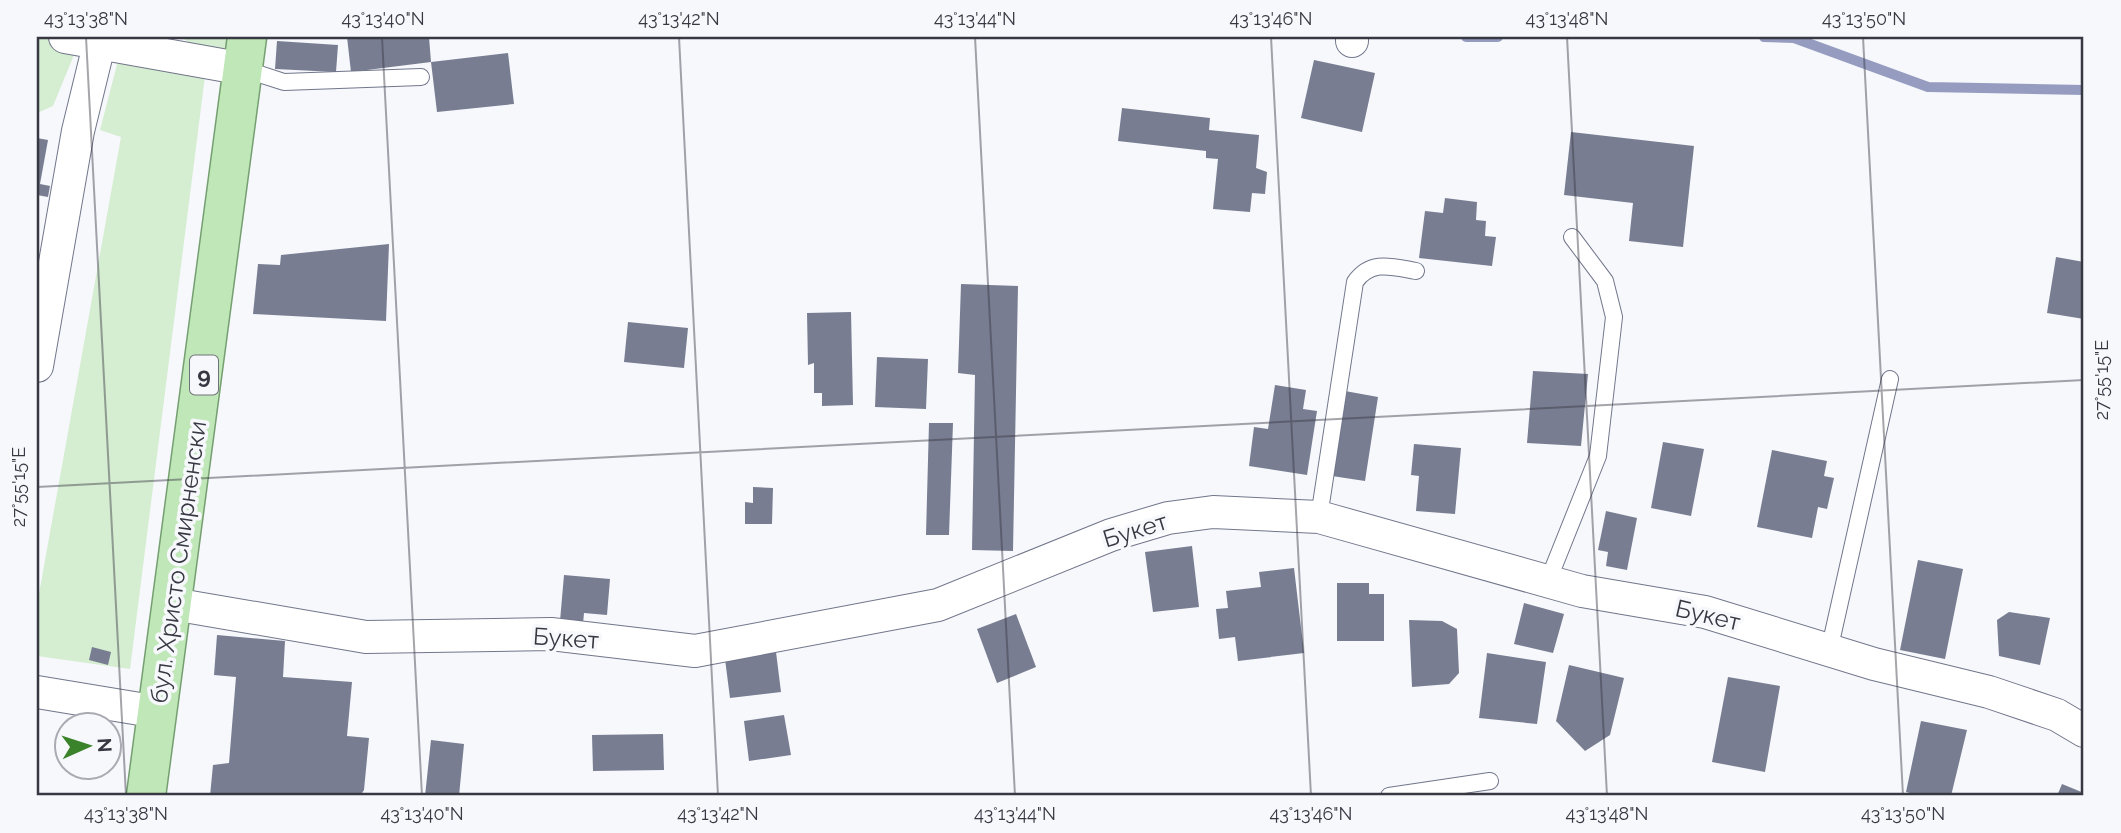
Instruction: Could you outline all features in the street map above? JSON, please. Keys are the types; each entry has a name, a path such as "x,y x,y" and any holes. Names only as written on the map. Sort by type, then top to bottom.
{"main road":[{"name":"бул. Христо Смирненски","path":"146,796 246,53"}],"street":[{"path":"65,37 99,45 246,53"},
{"path":"37,366 78,131 99,45"},
{"name":"Букет","path":"173,604 366,637 551,634 695,651 937,605 1111,535 1168,518 1213,512 1320,517 1582,591 1705,612 1829,651 1989,692 2057,715 2084,731"},
{"path":"37,692 158,712"}],"lane":[{"path":"246,53 284,82 421,77"},
{"path":"1548,581 1598,457 1615,317 1605,281 1572,237"},
{"path":"1320,517 1355,282 1361,274 1375,266 1416,271"},
{"path":"1829,651 1890,379"},
{"path":"1389,796 1489,781"}],"green space":[{"path":"37,37 66,40 76,50 53,106 37,113"},
{"path":"181,37 247,37 221,64"},
{"path":"119,57 206,68 130,669 37,656 37,605 121,137 100,130"}],"building":[{"path":"347,37 429,37 431,62 351,72"},
{"path":"277,41 338,45 336,72 275,69"},
{"path":"508,53 514,104 437,112 431,62"},
{"path":"1314,60 1375,73 1362,132 1301,118"},
{"path":"1122,108 1210,118 1209,130 1259,135 1256,168 1267,172 1265,194 1252,193 1250,212 1213,209 1218,159 1206,158 1206,151 1118,141"},
{"path":"1571,132 1694,146 1683,247 1629,241 1633,203 1564,195"},
{"path":"37,138 48,140 40,184 50,186 48,197 37,195"},
{"path":"1445,198 1477,202 1476,220 1486,221 1485,236 1496,237 1492,266 1419,258 1425,211 1443,213"},
{"path":"389,244 386,321 253,314 258,264 280,265 281,255"},
{"path":"2056,257 2084,262 2084,319 2047,313"},
{"path":"961,284 1018,286 1013,551 972,550 975,375 958,373"},
{"path":"851,312 853,405 822,406 822,393 814,393 814,363 808,365 807,313"},
{"path":"628,322 688,328 684,368 624,362"},
{"path":"877,357 928,359 926,409 875,407"},
{"path":"1533,371 1588,374 1581,446 1527,443"},
{"path":"1275,385 1306,390 1303,409 1317,411 1307,475 1249,466 1254,427 1268,429"},
{"path":"1345,391 1378,397 1365,481 1332,476"},
{"path":"929,423 953,423 949,535 926,535"},
{"path":"1663,442 1704,449 1691,516 1651,508"},
{"path":"1414,444 1461,448 1455,514 1416,511 1419,476 1411,475"},
{"path":"1772,450 1827,461 1824,476 1834,478 1827,509 1818,507 1812,538 1757,527"},
{"path":"753,487 773,488 772,524 745,524 745,502 753,503"},
{"path":"1606,511 1637,518 1627,570 1606,566 1608,552 1598,550"},
{"path":"1192,546 1199,607 1153,612 1145,552"},
{"path":"1918,560 1963,569 1945,659 1900,650"},
{"path":"1294,568 1304,653 1238,661 1235,637 1219,639 1216,609 1228,608 1226,591 1261,587 1259,572"},
{"path":"564,575 610,579 607,615 584,613 583,624 560,621"},
{"path":"1337,583 1369,583 1369,594 1384,594 1384,641 1337,641"},
{"path":"1524,603 1564,614 1553,653 1514,644"},
{"path":"2009,612 2050,618 2040,665 1999,656 1997,620"},
{"path":"1016,614 1036,667 997,683 977,629"},
{"path":"1409,620 1442,621 1457,629 1459,673 1449,684 1412,687"},
{"path":"217,635 285,641 283,677 352,682 347,736 369,738 364,790 360,796 210,796 213,765 229,763 236,677 214,675"},
{"path":"92,647 111,652 108,665 89,660"},
{"path":"776,652 781,692 730,698 725,659"},
{"path":"1487,653 1546,662 1537,724 1479,718"},
{"path":"1569,665 1624,678 1610,735 1585,751 1556,721"},
{"path":"1728,677 1780,686 1765,772 1712,762"},
{"path":"784,715 791,755 749,761 744,721"},
{"path":"1921,721 1967,730 1951,796 1921,796 1906,792"},
{"path":"663,734 664,770 593,771 592,735"},
{"path":"431,740 464,744 459,796 425,796"},
{"path":"2062,784 2084,793 2084,796 2057,796"}],"waterway":[{"path":"1466,37 1498,37"},
{"path":"1764,37 1794,38 1928,87 2084,90"}]}
